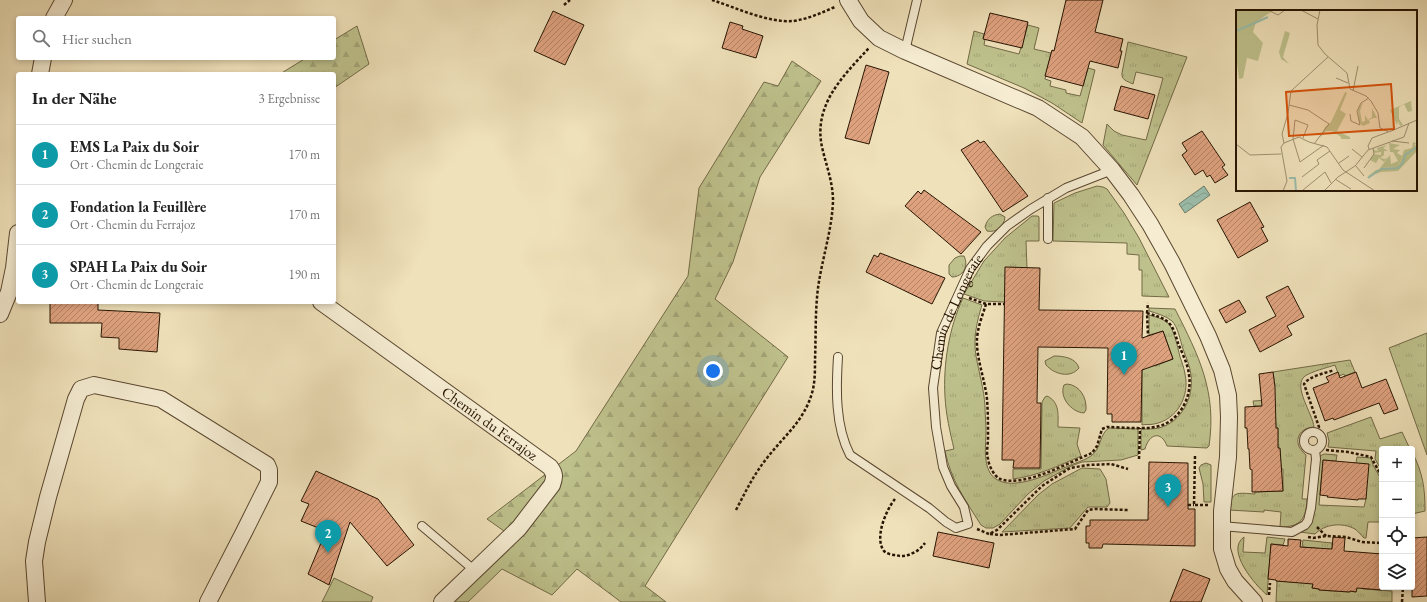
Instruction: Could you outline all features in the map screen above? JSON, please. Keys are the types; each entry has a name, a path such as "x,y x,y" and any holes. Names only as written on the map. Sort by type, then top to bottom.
{"street":[{"path":"55,16 64,0"},
{"path":"848,0 861,21 879,38 905,51 1038,108 1082,137 1112,170 1146,218 1172,263 1208,336 1222,370 1228,394 1229,416 1228,458 1221,526 1222,548 1228,569 1235,581 1261,601"},
{"path":"40,72 43,60"},
{"path":"0,314 9,292 16,250"},
{"name":"Chemin du Ferrajoz","path":"324,304 550,467 554,473 552,485 519,528 474,570"},
{"path":"36,602 34,561 42,519 76,399 81,389 94,385 161,398 267,465 269,470 269,482 208,602"},
{"path":"442,602 474,570"}],"lane":[{"path":"905,51 917,0"},
{"name":"Chemin de Longeraie","path":"968,524 964,507 951,486 943,467 936,427 933,388 941,333 970,269 987,246 1007,226 1048,198 1066,188 1112,170"},
{"path":"1048,198 1048,239"},
{"path":"838,357 836,388 840,424 844,444 850,455 956,528 968,524"},
{"path":"1221,526 1292,532 1305,525 1310,515 1317,449 1322,441 1322,437 1316,432 1308,433 1304,440 1304,444 1307,448 1317,449"},
{"path":"422,526 474,570"}],"path":[{"path":"564,5 570,0"},
{"path":"712,0 773,20 794,21 814,16 848,0"},
{"path":"736,510 755,474 768,456 792,430 802,415 811,395 814,381 818,288 832,202 831,178 820,134 821,123 824,110 833,90 844,74 879,38"},
{"path":"966,297 986,304 1004,304"},
{"path":"1148,303 1148,336"},
{"path":"986,304 978,332 977,345 987,399 987,455 988,462 996,477 1011,481 1034,477 1092,453 1098,446 1102,429 1107,427 1140,428 1164,424 1172,419 1185,404 1190,385 1189,374 1186,362 1171,324 1161,317 1147,313"},
{"path":"1316,432 1319,428 1304,384 1310,379 1334,370"},
{"path":"1139,459 1140,428"},
{"path":"1317,449 1348,452 1372,457 1379,471"},
{"path":"1194,505 1195,456"},
{"path":"989,534 997,530 1042,486 1070,468 1088,465 1111,464 1128,469"},
{"path":"905,492 894,500 885,517 880,533 884,551 903,557 914,553 926,543"},
{"path":"1188,505 1204,505"},
{"path":"968,524 989,534 1000,535 1075,530 1088,510 1128,510"},
{"path":"1320,529 1326,536"},
{"path":"1292,532 1313,538 1326,536 1346,537 1362,542 1379,543"},
{"path":"1261,601 1270,582"},
{"path":"1402,602 1403,590"}],"green space":[{"path":"1028,25 1039,28 1034,49 1051,53 1045,79 1051,81 1050,86 1066,90 1066,93 1080,96 1088,68 1095,70 1082,123 1052,103 1024,88 967,64 974,31 984,34 984,45 1019,54"},
{"path":"357,26 369,64 336,87 336,72 283,72 303,60 336,60 336,39"},
{"path":"1128,42 1187,57 1137,185 1103,145 1107,124 1114,131 1122,135 1146,140 1163,78 1136,72 1133,84 1123,79 1122,73"},
{"path":"792,61 821,81 760,177 733,262 715,299 788,357 645,586 666,602 621,602 577,569 552,595 502,569 468,602 434,602 504,531 487,519 576,451 688,276 699,188 764,82 778,86"},
{"path":"1097,186 1107,189 1124,213 1139,238 1169,297 1142,296 1142,270 1139,270 1139,255 1127,254 1127,243 1053,241 1054,203 1075,193"},
{"path":"1000,214 1005,217 1003,224 996,230 987,231 985,227 986,224 992,216"},
{"path":"1032,216 1039,217 1039,241 1026,241 1027,268 1004,302 984,301 964,294 984,261 1005,238"},
{"path":"964,256 966,264 964,270 956,277 952,277 949,274 949,265 955,258"},
{"path":"963,298 982,305 976,330 975,349 983,387 986,428 986,463 990,473 997,480 1006,483 1027,481 1049,474 1085,459 1095,453 1104,434 1109,428 1138,429 1138,455 1121,460 1082,462 1071,466 1044,481 1028,494 1000,524 993,528 986,528 981,525 955,481 945,451 954,449 948,423 946,404 946,359 954,321"},
{"path":"1149,308 1175,309 1192,343 1204,375 1208,391 1211,427 1209,446 1207,448 1167,446 1162,438 1155,436 1149,440 1145,449 1141,450 1141,429 1159,428 1174,420 1185,408 1191,383 1190,368 1176,327 1170,319 1149,311"},
{"path":"1149,315 1160,318 1171,327 1184,367 1186,391 1180,406 1169,418 1162,422 1142,425 1142,345 1148,346 1155,366 1173,359 1163,331 1149,335"},
{"path":"1427,333 1427,455 1389,348"},
{"path":"1054,356 1066,357 1075,362 1079,368 1067,374 1053,371 1046,365 1045,361"},
{"path":"1350,360 1355,372 1345,376 1344,374 1339,376 1335,365 1308,374 1302,381 1302,393 1314,427 1304,430 1298,437 1299,446 1306,455 1302,499 1307,499 1304,517 1298,523 1287,527 1280,527 1281,512 1264,510 1264,512 1229,510 1232,499 1236,494 1255,494 1255,492 1283,491 1283,469 1281,469 1280,449 1278,448 1278,428 1276,428 1275,406 1254,406 1253,401 1271,400 1270,387 1275,386 1273,372"},
{"path":"1067,384 1076,387 1082,393 1086,405 1086,410 1084,413 1075,410 1067,403 1063,390 1064,385"},
{"path":"1047,396 1056,405 1058,427 1080,428 1077,444 1081,456 1039,473 1013,479 1013,469 1041,469 1042,402"},
{"path":"1371,417 1380,439 1402,432 1409,446 1379,446 1379,466 1375,459 1376,451 1328,447 1329,441 1327,433"},
{"path":"1324,454 1337,455 1336,461 1323,460 1319,505 1364,507 1366,499 1356,463 1357,457 1371,458 1379,476 1379,522 1368,522 1366,538 1364,538 1355,529 1345,525 1329,526 1315,534 1300,532 1308,526 1320,456"},
{"path":"1415,458 1423,481 1425,511 1415,513"},
{"path":"1206,463 1211,465 1211,502 1204,502 1203,484 1199,468 1201,465"},
{"path":"1082,468 1100,469 1106,479 1110,503 1107,507 1088,507 1070,528 1002,532 1038,495 1052,484"},
{"path":"1244,537 1243,552 1265,553 1267,537 1285,539 1283,545 1271,544 1267,595 1249,576 1240,558 1238,550 1239,543"},
{"path":"1303,540 1332,543 1332,552 1302,547"},
{"path":"334,578 373,597 371,602 322,602"},
{"path":"1277,581 1313,583 1312,588 1319,590 1356,592 1357,587 1363,587 1363,589 1392,591 1392,602 1276,602"}],"water":[{"path":"1204,186 1210,195 1185,213 1179,204"}],"building":[{"path":"1066,0 1103,0 1095,32 1123,39 1118,68 1090,61 1083,86 1045,76 1052,50 1054,51"},
{"path":"553,11 584,25 565,65 534,51"},
{"path":"990,13 1028,22 1022,48 983,39"},
{"path":"730,22 743,26 742,29 763,36 756,58 722,48"},
{"path":"866,65 889,72 869,144 845,138"},
{"path":"1121,86 1155,95 1148,119 1114,110"},
{"path":"1202,131 1225,165 1222,167 1228,175 1215,183 1210,175 1207,177 1203,170 1195,175 1182,155 1187,151 1182,143"},
{"path":"978,140 980,143 984,141 1028,196 1003,212 961,150"},
{"path":"924,190 981,232 961,254 905,206 918,191 921,194"},
{"path":"1250,202 1264,227 1261,228 1268,241 1238,258 1217,220"},
{"path":"880,253 945,278 932,304 866,272 874,255 878,257"},
{"path":"1005,267 1040,268 1039,310 1143,311 1142,338 1163,331 1173,359 1142,370 1141,422 1112,422 1112,414 1107,414 1108,348 1038,347 1037,403 1041,403 1040,468 1013,468 1014,460 1002,460"},
{"path":"1288,286 1304,317 1287,326 1292,335 1260,352 1249,330 1276,316 1266,297"},
{"path":"1239,300 1246,312 1226,323 1219,310"},
{"path":"50,304 98,304 98,310 160,313 157,352 119,349 119,338 101,337 102,323 50,323"},
{"path":"1273,372 1276,428 1278,428 1278,448 1280,448 1283,491 1252,492 1252,470 1250,469 1247,428 1245,428 1245,407 1262,406 1259,374"},
{"path":"1338,372 1340,378 1356,372 1362,388 1386,379 1398,409 1384,414 1379,403 1334,420 1333,418 1325,421 1313,388 1329,382 1326,377"},
{"path":"1323,460 1369,464 1366,499 1358,500 1320,495"},
{"path":"1149,462 1188,463 1188,509 1195,509 1195,546 1103,544 1102,548 1089,548 1089,543 1086,543 1086,526 1090,526 1090,520 1148,520"},
{"path":"316,471 378,499 414,545 387,566 350,522 329,585 308,574 326,531 301,521 309,504 301,501"},
{"path":"938,532 994,543 989,568 933,556"},
{"path":"1333,537 1345,538 1344,551 1379,554 1379,590 1357,588 1356,592 1319,590 1312,588 1313,584 1268,579 1271,544 1288,546 1288,539 1301,540 1300,547 1332,549"},
{"path":"1427,537 1427,596 1412,597 1412,590 1415,590 1415,538"},
{"path":"1183,569 1210,579 1201,602 1170,602"}],"place":[{"name":"EMS La Paix du Soir","path":"1124,375"},
{"name":"SPAH La Paix du Soir","path":"1168,507"},
{"name":"Fondation la Feuillère","path":"328,553"}]}
